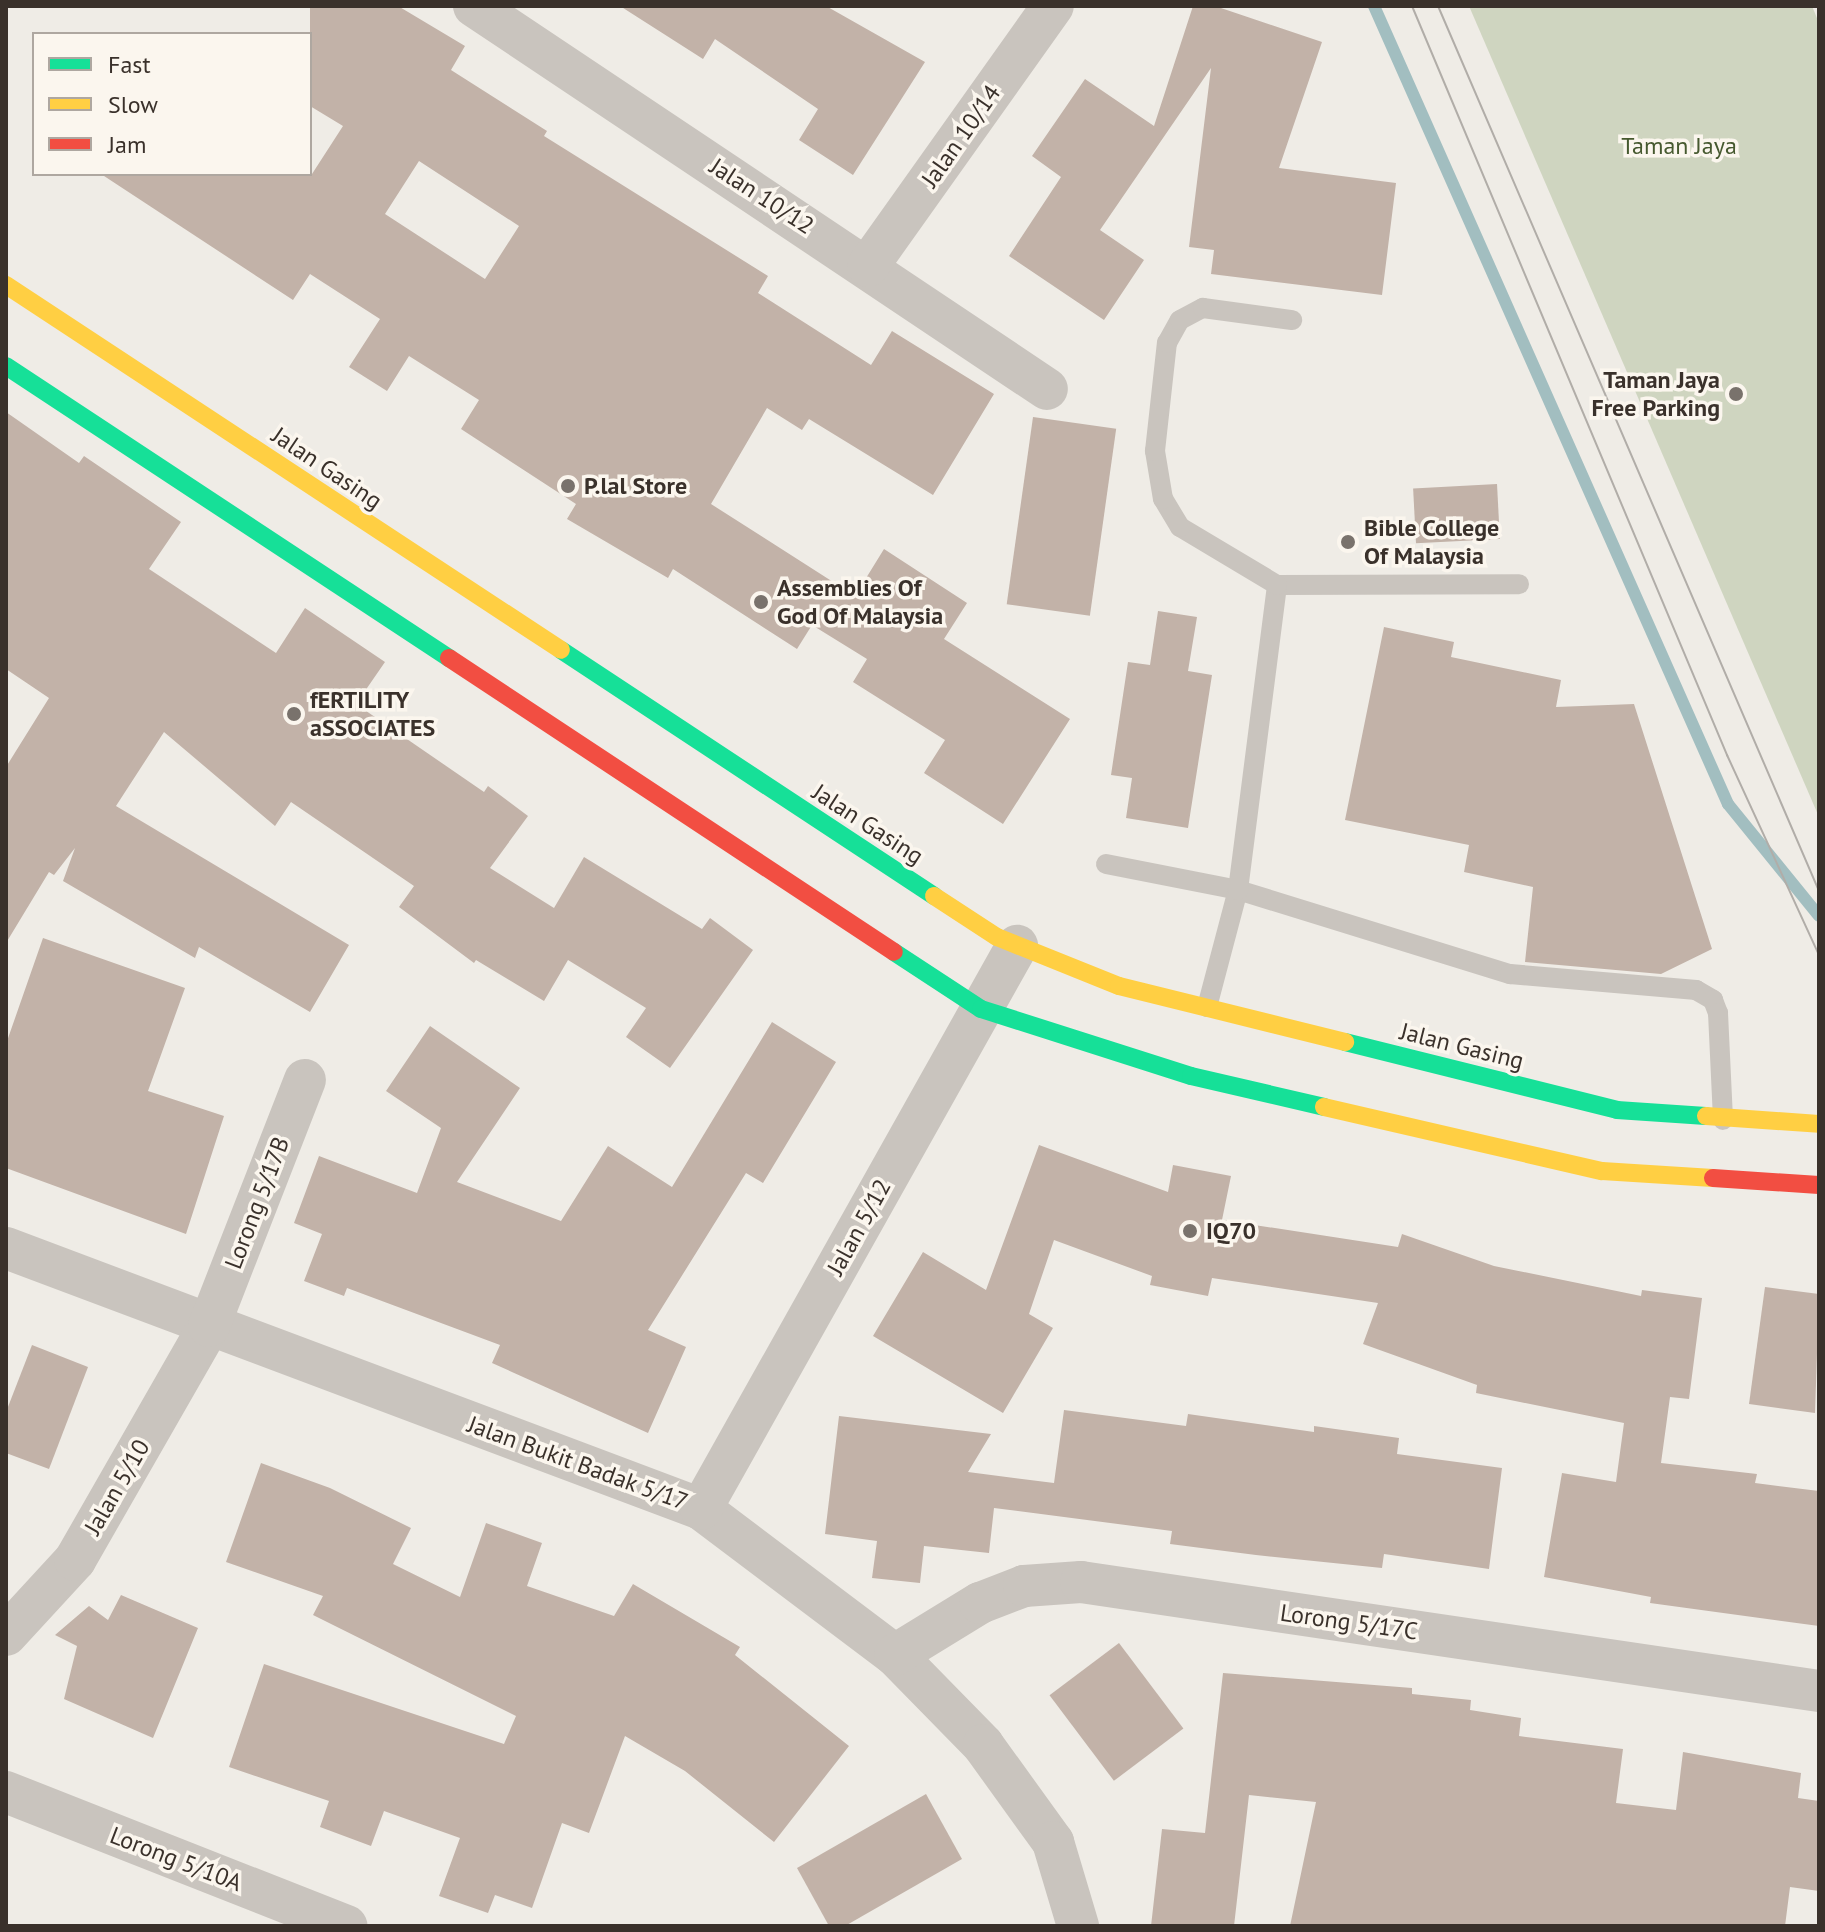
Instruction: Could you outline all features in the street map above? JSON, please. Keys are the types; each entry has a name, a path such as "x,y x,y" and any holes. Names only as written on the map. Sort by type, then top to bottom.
{"main road":[{"name":"Jalan Gasing","path":"6,285 1017,946 1119,986 1617,1110 1723,1120 1819,1124"},
{"path":"6,366 981,1009 1191,1076 1602,1171 1819,1185"}],"street":[{"name":"Jalan 10/12","path":"474,6 868,266 1047,389"},
{"name":"Jalan 10/14","path":"868,266 1053,6"},
{"name":"Jalan 5/12","path":"701,1509 1017,946"},
{"name":"Lorong 5/17B","path":"209,1326 305,1080"},
{"name":"Jalan Bukit Badak 5/17","path":"6,1248 701,1509 895,1655 983,1745 1053,1842 1078,1926"},
{"name":"Jalan 5/10","path":"6,1635 75,1560 209,1326"},
{"name":"Lorong 5/17C","path":"895,1655 980,1603 1024,1586 1081,1582 1819,1691"},
{"name":"Lorong 5/10A","path":"6,1792 347,1926"}],"lane":[{"path":"1292,320 1203,308 1180,320 1167,343 1155,451 1163,499 1180,527 1277,585 1519,584"},
{"path":"1207,1007 1238,890 1277,585"},
{"path":"1106,864 1238,890 1510,974 1696,990 1713,1000 1718,1013 1723,1120"}],"green space":[{"name":"Taman Jaya","path":"1469,6 1812,6 1819,23 1819,817"}],"building":[{"path":"310,6 398,6 465,46 451,70 547,131 544,136 768,276 758,293 871,365 892,331 994,394 933,495 809,419 802,430 767,408 711,504 855,596 884,549 967,603 944,639 1070,719 1003,824 924,773 945,740 853,682 867,659 812,625 797,649 673,569 668,578 567,519 576,504 461,429 479,400 409,356 387,391 349,367 380,319 310,274 293,300 104,176 312,176 343,126 312,107","holes":["419,161 519,226 485,279 385,214"]},
{"path":"620,6 826,6 925,62 853,175 799,140 818,109 715,39 703,59"},
{"path":"1193,6 1215,6 1322,42 1279,168 1396,183 1382,295 1211,274 1214,250 1189,247 1211,68 1100,230 1144,260 1104,320 1009,256 1061,177 1032,156 1085,79 1154,126"},
{"path":"6,412 79,463 84,456 181,522 149,569 276,653 305,608 385,662 356,704 484,792 488,786 528,816 490,868 554,908 584,857 702,929 710,918 753,950 670,1068 626,1037 646,1008 568,960 544,1001 476,960 474,963 399,907 414,886 291,802 275,826 164,732 116,806 349,945 310,1012 199,947 195,958 63,881 75,848 54,875 49,872 6,943 6,767 49,698 6,669"},
{"path":"1033,417 1116,429 1090,616 1007,604"},
{"path":"1497,484 1500,539 1416,543 1413,488"},
{"path":"1158,611 1197,617 1188,671 1212,675 1188,828 1126,818 1132,778 1111,775 1128,662 1150,665"},
{"path":"1384,627 1454,642 1451,657 1561,680 1556,707 1634,704 1712,949 1661,974 1525,962 1533,887 1464,872 1469,845 1345,820"},
{"path":"43,938 185,988 148,1091 224,1116 186,1234 6,1168 6,1044"},
{"path":"772,1022 836,1062 763,1183 746,1173 648,1330 686,1347 648,1433 492,1363 500,1345 347,1288 344,1296 304,1281 322,1234 294,1223 319,1156 417,1193 441,1128 386,1091 430,1026 520,1088 457,1182 561,1221 608,1146 672,1187"},
{"path":"1039,1145 1168,1192 1173,1165 1231,1176 1222,1220 1398,1247 1402,1234 1494,1266 1641,1296 1642,1290 1702,1298 1689,1399 1670,1397 1661,1463 1757,1474 1755,1483 1819,1491 1819,1626 1650,1603 1651,1597 1544,1577 1562,1473 1616,1482 1624,1423 1476,1393 1477,1385 1363,1344 1378,1303 1212,1278 1208,1296 1150,1285 1152,1276 1054,1240 1029,1314 1053,1328 1003,1413 873,1336 923,1252 986,1290"},
{"path":"1765,1287 1819,1294 1815,1413 1749,1404"},
{"path":"32,1345 88,1367 49,1469 6,1453 6,1412"},
{"path":"1064,1410 1186,1426 1188,1414 1314,1432 1314,1426 1399,1438 1397,1454 1502,1468 1489,1569 1384,1554 1382,1568 1256,1555 1170,1544 1172,1531 994,1508 989,1553 924,1546 920,1583 872,1578 877,1541 825,1534 839,1416 991,1434 968,1472 1054,1483"},
{"path":"261,1463 330,1488 411,1528 393,1564 460,1597 486,1523 542,1543 527,1586 614,1616 633,1584 740,1647 735,1655 849,1746 774,1842 685,1771 625,1736 589,1833 562,1823 532,1908 495,1895 488,1913 439,1896 460,1838 384,1811 371,1846 320,1827 329,1801 229,1767 264,1664 504,1744 516,1716 313,1615 323,1596 226,1562"},
{"path":"121,1595 198,1628 153,1738 64,1699 77,1646 55,1635 89,1606 108,1620"},
{"path":"1119,1643 1183,1728 1114,1781 1050,1695"},
{"path":"1223,1673 1412,1688 1412,1694 1471,1700 1470,1710 1521,1718 1519,1736 1623,1749 1616,1803 1676,1810 1683,1752 1801,1773 1798,1798 1819,1801 1819,1891 1790,1887 1785,1926 1290,1926 1316,1802 1249,1795 1234,1926 1151,1926 1162,1829 1205,1833"},
{"path":"926,1794 962,1859 845,1926 829,1926 797,1868"}],"waterway":[{"path":"1374,6 1728,804 1819,916"}],"tram line":[{"path":"1412,6 1727,755 1819,955"},
{"path":"1438,6 1819,891"}],"traffic: fast":[{"path":"6,366 449,658"},
{"path":"561,650 934,896"},
{"path":"894,952 981,1009 1191,1076 1324,1107"},
{"path":"1345,1042 1617,1110 1706,1116"}],"traffic: slow":[{"path":"6,285 561,650"},
{"path":"934,896 997,937 1119,986 1345,1042"},
{"path":"1324,1107 1602,1171 1713,1178"},
{"path":"1706,1116 1819,1124"}],"traffic: jam":[{"path":"449,658 894,952"},
{"path":"1713,1178 1819,1185"}],"place":[{"name":"Taman Jaya Free Parking","path":"1736,394"},
{"name":"P.lal Store","path":"568,486"},
{"name":"Bible College Of Malaysia","path":"1348,542"},
{"name":"Assemblies Of God Of Malaysia","path":"761,602"},
{"name":"fERTILITY aSSOCIATES","path":"294,714"},
{"name":"IQ70","path":"1190,1231"}]}
